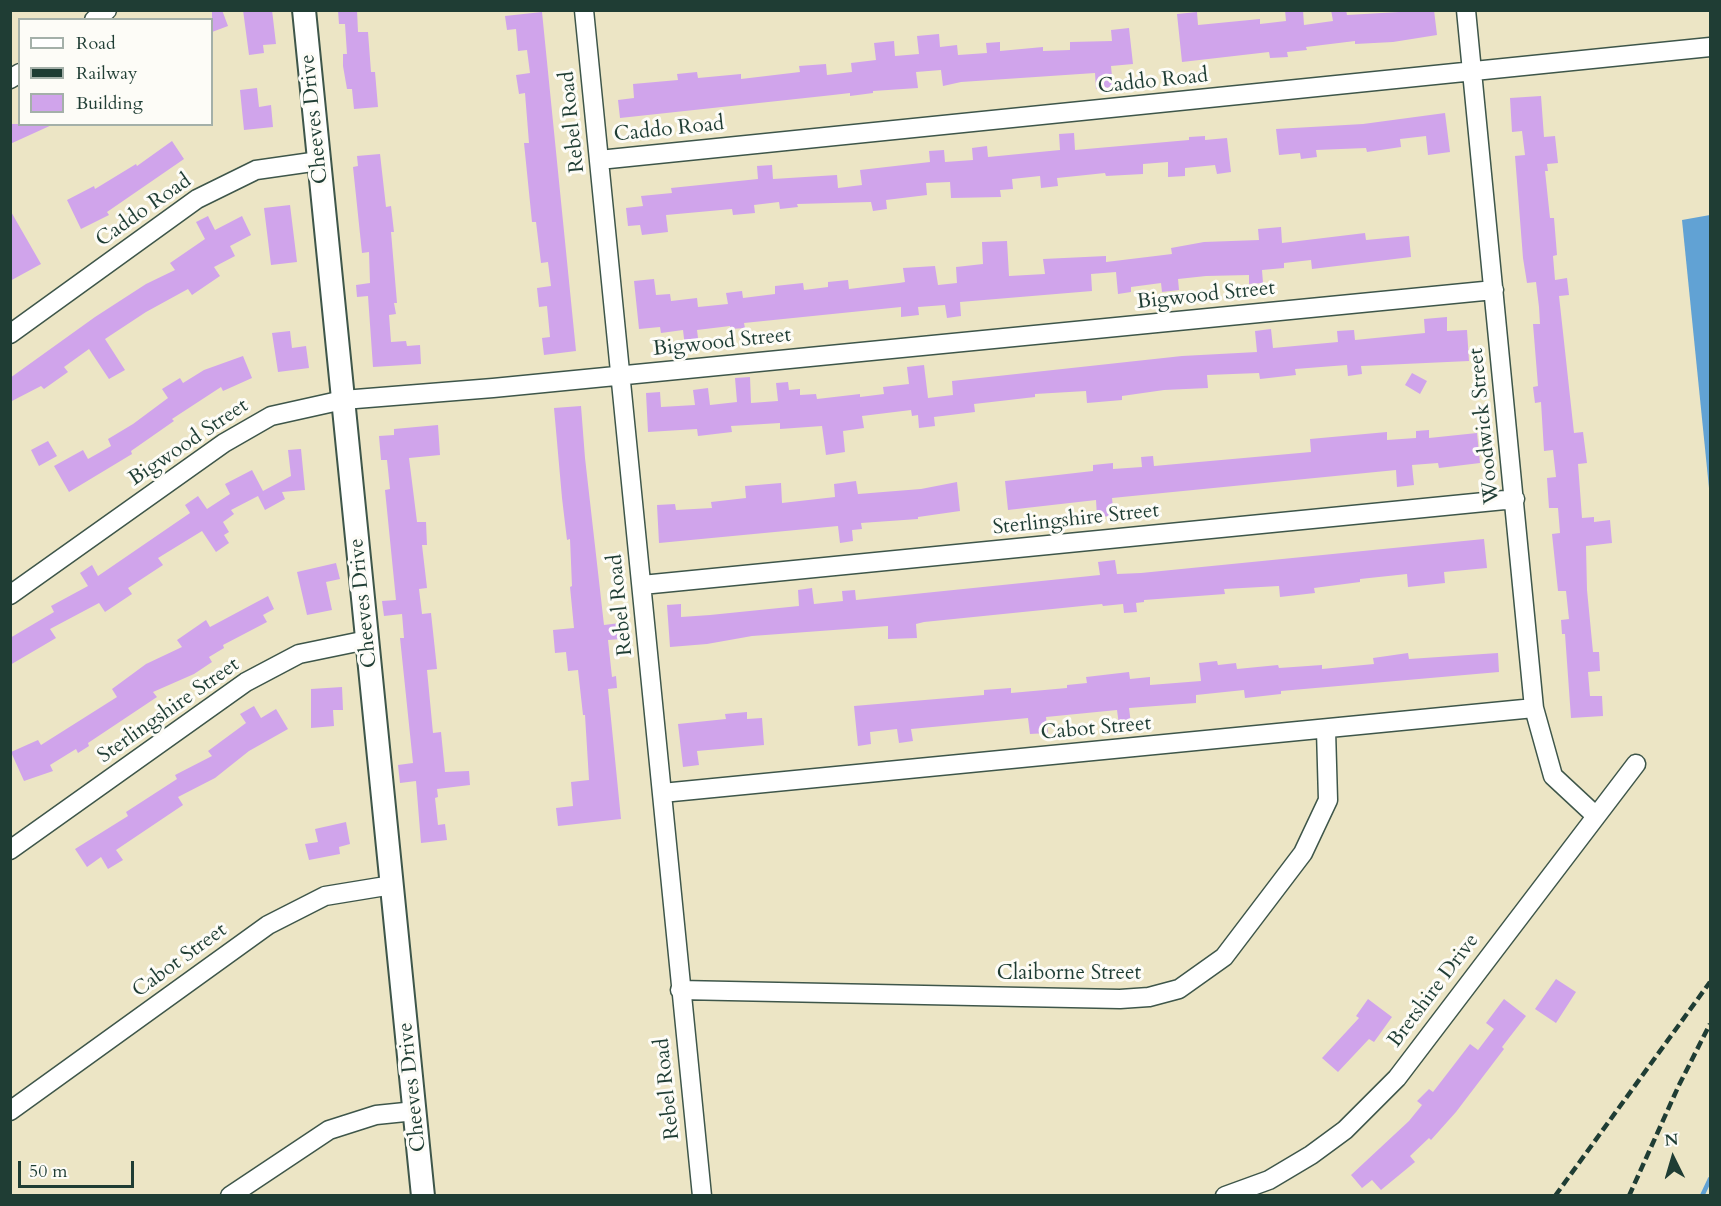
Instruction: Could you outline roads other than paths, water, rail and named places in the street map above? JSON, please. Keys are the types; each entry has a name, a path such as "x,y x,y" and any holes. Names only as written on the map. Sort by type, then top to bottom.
{"street":[{"name":"Cheeves Drive","path":"304,10 423,1196"},
{"name":"Rebel Road","path":"584,10 702,1196"},
{"name":"Woodwick Street","path":"1466,10 1534,708 1553,776 1596,816"},
{"name":"Caddo Road","path":"599,160 1710,48"},
{"name":"Caddo Road","path":"10,334 197,199 256,170 319,161"},
{"name":"Bigwood Street","path":"10,595 224,443 271,416 343,400 620,376 1494,290"},
{"name":"Sterlingshire Street","path":"642,585 1515,499"},
{"name":"Sterlingshire Street","path":"10,850 246,682 299,654 367,640"},
{"name":"Cabot Street","path":"662,793 1534,708"},
{"name":"Claiborne Street","path":"680,990 1120,999 1149,997 1179,989 1224,957 1303,853 1328,800 1326,730"},
{"name":"Bretshire Drive","path":"1225,1196 1269,1180 1311,1155 1345,1130 1397,1078 1636,764"},
{"name":"Cabot Street","path":"10,1111 268,926 325,896 392,885"},
{"path":"230,1196 329,1130 376,1115 416,1112"}],"water":[{"path":"1710,215 1710,498 1682,220"}],"waterway":[{"path":"1702,1196 1710,1179"}],"railway":[{"path":"1555,1196 1710,982"},
{"path":"1629,1196 1679,1085 1710,1024"}]}
